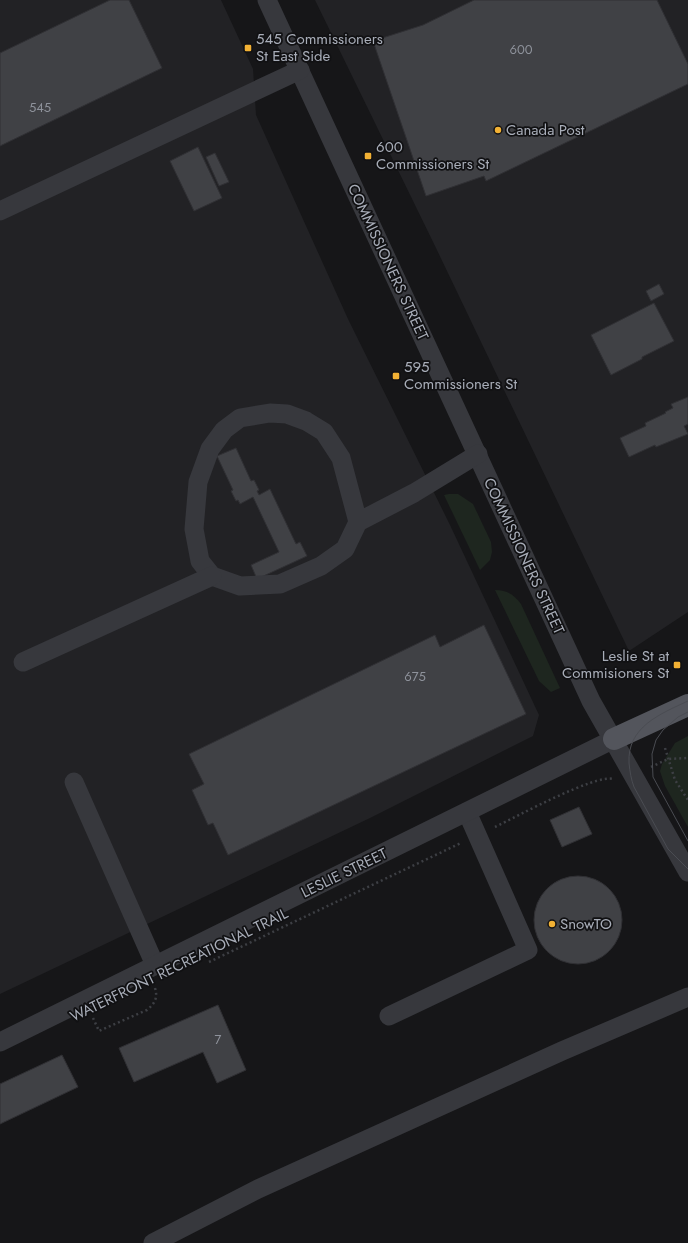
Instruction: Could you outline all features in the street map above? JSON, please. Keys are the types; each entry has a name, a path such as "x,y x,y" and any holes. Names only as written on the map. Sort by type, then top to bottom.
{"main road":[{"name":"LESLIE STREET","path":"614,739 688,705"}],"street":[{"name":"COMMISSIONERS STREET","path":"267,0 591,701 614,739 637,784 688,872"},
{"path":"0,211 300,70"},
{"path":"358,522 341,458 324,432 306,422 287,414 270,413 240,418 224,430 210,449 198,482 194,529 200,561 212,576 240,586 280,584 321,566 345,549 358,522 426,486 478,454"},
{"path":"24,662 212,576"},
{"name":"LESLIE STREET","path":"0,1042 614,739"},
{"path":"74,782 155,965"},
{"path":"389,1016 528,950 467,812"},
{"path":"153,1243 258,1189 555,1054 688,997"}],"path":[{"path":"665,748 675,780 688,800"},
{"path":"668,759 688,758"},
{"name":"WATERFRONT RECREATIONAL TRAIL","path":"204,965 588,783 608,778"},
{"name":"WATERFRONT RECREATIONAL TRAIL","path":"148,991 162,985"},
{"path":"93,1018 100,1031 147,1010 156,999 155,988"},
{"name":"WATERFRONT RECREATIONAL TRAIL","path":"86,1022 100,1015"}],"shaded area":[{"path":"0,0 221,0 253,69 256,115 348,319 450,525 539,715 533,736 370,818 0,994"},
{"path":"315,0 688,0 688,612 629,651 436,248"},
{"path":"458,494 473,504 491,542 492,552 490,560 480,570 444,495"},
{"path":"495,590 504,591 510,594 521,604 560,688 551,692 539,681"},
{"path":"688,736 688,827 665,786 660,771 662,764 675,743"}],"building":[{"path":"110,0 129,0 162,68 0,146 0,53"},
{"name":"Canada Post","path":"474,0 657,0 688,64 688,84 486,181 484,176 426,196 373,41 423,25"},
{"path":"198,147 222,198 194,211 170,161"},
{"path":"215,153 229,182 219,186 206,157"},
{"path":"659,284 664,294 651,301 646,291"},
{"path":"654,303 674,341 611,375 591,335"},
{"path":"688,397 688,424 684,426 688,434 656,447 655,445 629,457 620,438 646,426 645,423 673,408 671,404"},
{"path":"236,448 251,481 254,480 259,490 257,491 259,495 270,489 296,544 300,542 307,556 257,579 251,565 279,552 253,497 240,504 238,500 236,501 231,491 233,490 217,456"},
{"path":"484,625 526,714 228,855 213,823 208,825 192,790 204,784 189,754 435,635 440,647"},
{"path":"579,807 592,834 562,847 550,820"},
{"path":"578,876 595,879 603,883 615,895 619,903 622,920 619,937 615,945 603,957 595,961 578,964 561,961 553,957 541,945 537,937 534,920 537,903 541,895 553,883 561,879"},
{"path":"218,1005 246,1070 217,1083 203,1052 134,1082 119,1048"},
{"path":"62,1055 78,1087 0,1124 0,1084"}],"tram line":[{"path":"688,701 656,717 639,731 633,740 629,763 634,787 668,849 688,869"},
{"path":"688,712 678,717 663,730 656,740 652,754 653,777 688,841"}],"place":[{"name":"545 Commissioners St East Side","path":"248,48"},
{"name":"Canada Post","path":"498,130"},
{"name":"600 Commissioners St","path":"368,156"},
{"name":"595 Commissioners St","path":"396,376"},
{"name":"Leslie St at Commisioners St","path":"677,665"},
{"name":"SnowTO","path":"552,924"}]}
